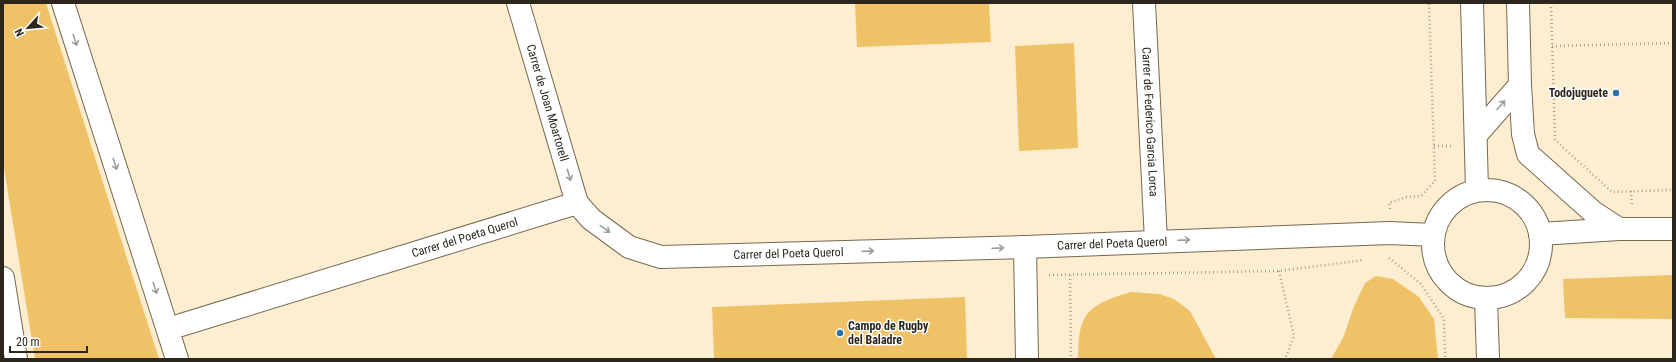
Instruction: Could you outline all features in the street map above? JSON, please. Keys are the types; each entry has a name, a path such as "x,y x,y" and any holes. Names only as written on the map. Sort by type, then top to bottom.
{"street":[{"path":"63,3 177,359"},
{"name":"Carrer de Joan Moartorell","path":"518,3 577,203"},
{"name":"Carrer de Federico Garcia Lorca","path":"1144,3 1156,241"},
{"path":"1472,3 1477,190"},
{"path":"1518,3 1523,134 1528,154 1593,212 1619,229"},
{"path":"1476,134 1520,85"},
{"path":"1477,190 1494,190 1510,195 1520,201 1535,218 1540,234 1541,251 1536,268 1526,282 1513,292 1500,297 1486,299 1476,298 1459,291 1445,279 1435,262 1433,235 1436,225 1445,209 1459,197 1477,190"},
{"name":"Carrer del Poeta Querol","path":"181,325 577,203 591,219 629,247 661,257 1025,247 1390,233 1433,235"},
{"path":"1540,234 1619,229 1673,229"},
{"path":"1025,247 1027,359"},
{"path":"3,278 16,359"},
{"path":"1486,299 1488,359"}],"path":[{"path":"1429,3 1435,181 1421,196 1406,197 1389,203 1390,233 1388,257 1421,284 1444,319 1446,359"},
{"path":"1551,3 1555,140 1612,192 1673,190"},
{"path":"1552,46 1673,43"},
{"path":"1025,276 1279,271 1365,260"},
{"path":"1279,271 1294,336 1286,359"},
{"path":"1070,275 1071,359"}],"shaded area":[{"path":"3,3 46,3 159,359 35,359 3,162"},
{"path":"855,3 989,3 991,42 857,47"},
{"path":"1074,43 1078,148 1019,151 1015,46"},
{"path":"1673,275 1673,319 1565,318 1563,279"},
{"path":"1376,276 1393,279 1419,297 1434,319 1438,359 1331,359 1343,338 1354,306 1365,283"},
{"path":"1131,292 1159,294 1174,299 1190,311 1216,359 1078,359 1080,331 1083,321 1088,313 1104,301"},
{"name":"Campo de Rugby del Baladre","path":"965,297 967,359 714,359 712,307"}],"place":[{"name":"Todojuguete","path":"1616,93"},
{"name":"Campo de Rugby del Baladre","path":"840,333"}]}
